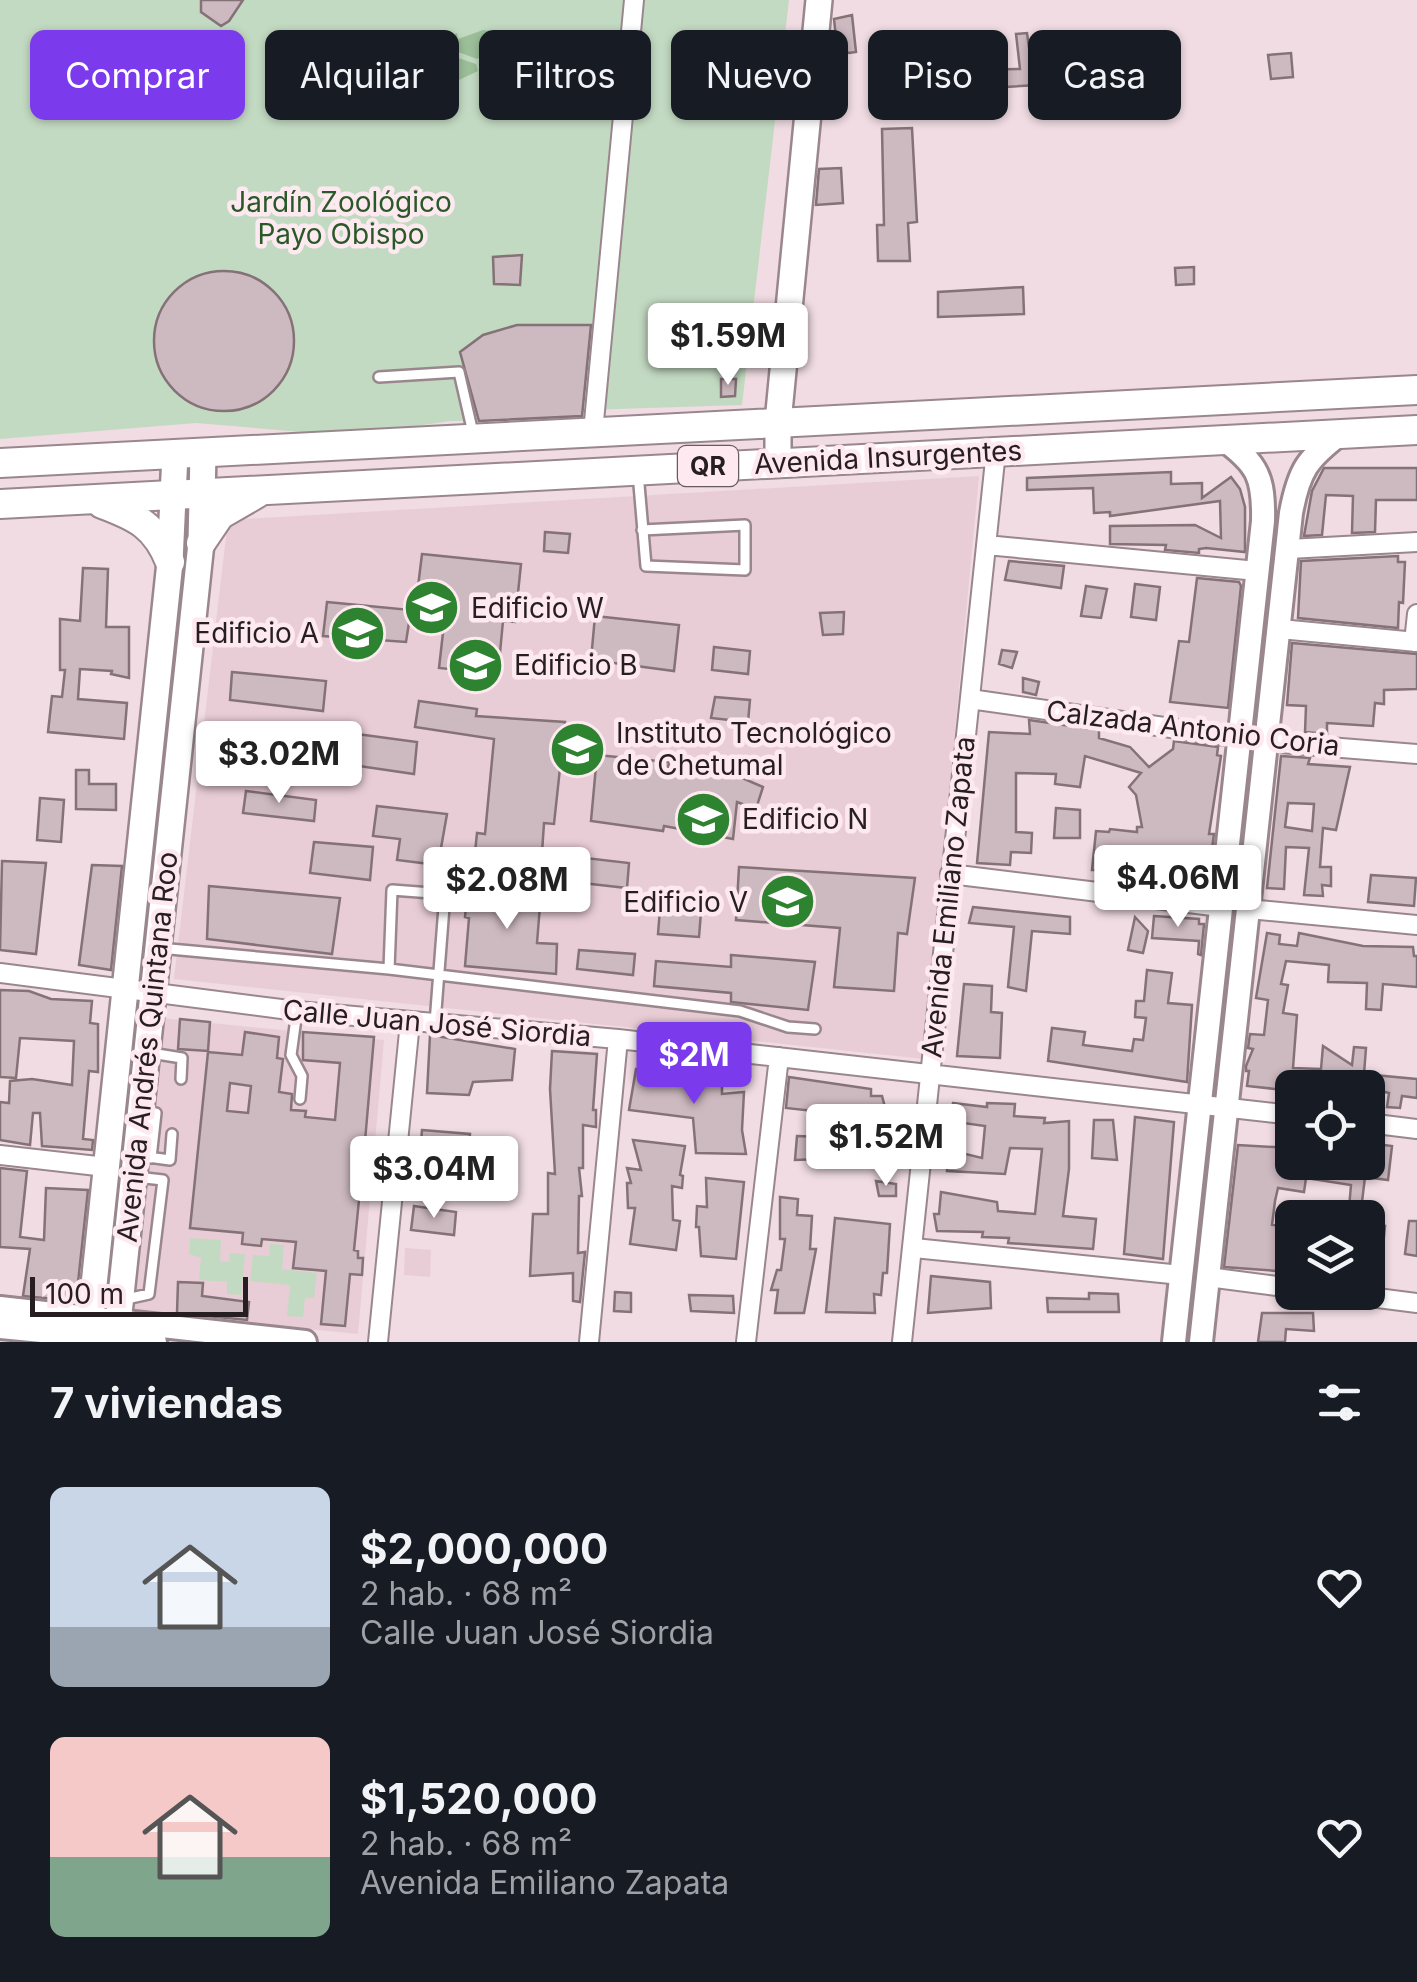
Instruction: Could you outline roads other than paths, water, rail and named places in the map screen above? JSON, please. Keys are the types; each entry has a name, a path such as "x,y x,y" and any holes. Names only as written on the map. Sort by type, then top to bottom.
{"main road":[{"path":"778,462 778,422 819,0"},
{"name":"Avenida Insurgentes","path":"0,463 1417,390"},
{"path":"1118,405 1120,445"},
{"path":"933,414 936,454"},
{"name":"Avenida Insurgentes","path":"0,504 1417,430"},
{"path":"201,543 220,514 234,504 278,489 287,448"},
{"name":"Avenida Andrés Quintana Roo","path":"118,1325 140,1164 140,1108 201,543 189,494 189,453"},
{"name":"Avenida Andrés Quintana Roo","path":"89,1332 170,562 189,494"},
{"path":"92,500 137,516 152,528 170,562"}],"street":[{"path":"593,432 634,0"},
{"path":"1200,1342 1292,513 1302,470 1314,453 1341,433"},
{"path":"1174,1342 1263,520 1262,485 1256,468 1223,439"},
{"name":"Avenida Emiliano Zapata","path":"902,1342 996,452"},
{"path":"1289,549 1417,542"},
{"path":"986,545 1257,572"},
{"path":"1280,629 1416,642 1417,614"},
{"name":"Calzada Antonio Coria","path":"970,699 1268,742 1417,754"},
{"path":"950,874 1221,907"},
{"path":"1249,909 1417,925"},
{"name":"Calle Juan José Siordia","path":"0,973 297,1011 618,1039 1275,1113"},
{"path":"378,1342 410,1022"},
{"path":"589,1342 618,1039"},
{"path":"746,1342 778,1057"},
{"path":"1385,1125 1417,1128"},
{"path":"0,1155 106,1167"},
{"path":"914,1248 1181,1274"},
{"path":"1208,1277 1275,1286"},
{"path":"1385,1299 1417,1303"},
{"path":"0,1308 89,1332"},
{"path":"118,1325 155,1342"},
{"path":"0,1327 89,1332 118,1325 305,1342"}],"lane":[{"path":"379,377 459,372 474,438"},
{"path":"638,470 642,530 646,566 745,570 745,524 642,530"},
{"path":"389,970 392,890 445,894 435,1024"},
{"path":"158,948 439,975 740,1011 788,1028 816,1029"},
{"path":"297,1011 291,1054 302,1076 300,1099"},
{"path":"147,1052 182,1058 180,1079"},
{"path":"140,1164 170,1160 172,1134"}],"place":[{"name":"Edificio W","path":"432,608"},
{"name":"Edificio A","path":"358,633"},
{"name":"Edificio B","path":"475,665"},
{"name":"Instituto Tecnológico de Chetumal","path":"577,749"},
{"name":"Edificio N","path":"703,819"},
{"name":"Edificio V","path":"787,902"}],"park label":[{"name":"Jardín Zoológico Payo Obispo","path":"341,218"}]}
